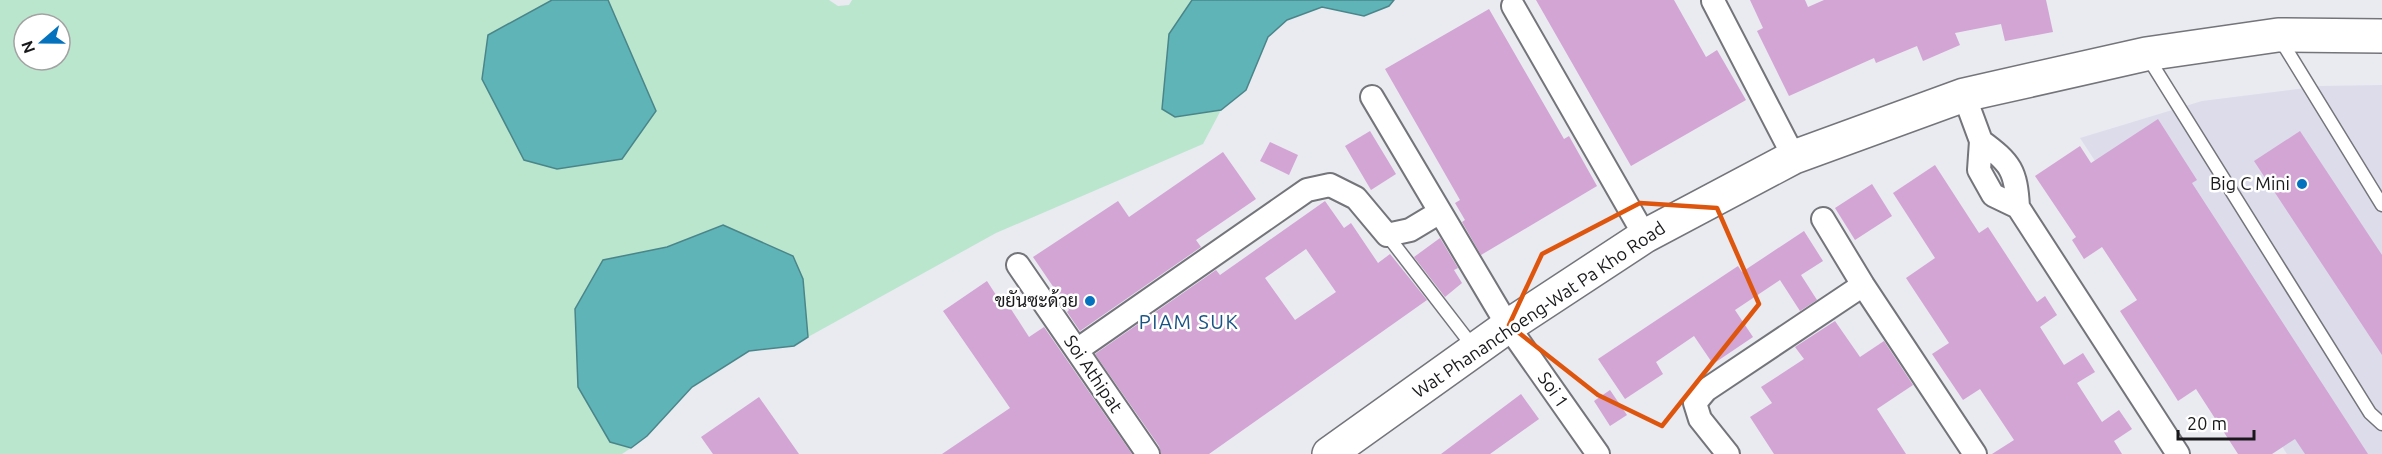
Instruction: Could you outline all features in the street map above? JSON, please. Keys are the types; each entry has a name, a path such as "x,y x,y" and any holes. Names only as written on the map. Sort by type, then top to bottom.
{"main road":[{"name":"Wat Phananchoeng-Wat Pa Kho Road","path":"1342,450 1475,349 1646,236 1794,157 1964,95 2146,54 2278,35 2382,36"}],"street":[{"path":"1713,1 1794,157"},
{"path":"1513,6 1646,236"},
{"path":"1964,95 1981,141 1979,170 1993,195 2018,207 2178,454"},
{"name":"Soi 1","path":"1372,97 1508,326 1598,454"},
{"path":"1077,350 1307,190 1330,185 1356,198 1388,235 1410,230 1440,212"},
{"path":"1823,219 1863,285 1975,454"},
{"name":"Soi Athipat","path":"1018,265 1148,454"},
{"path":"1728,454 1700,419 1695,403 1706,390 1863,285"}],"lane":[{"path":"2278,35 2382,205"},
{"path":"2146,54 2370,412 2382,424"},
{"path":"1388,235 1475,349"}],"highlighted area":[{"path":"1640,203 1717,208 1759,304 1662,426 1598,395 1509,325 1542,254"}],"shaded area":[{"path":"2382,85 2382,454 2287,454 2080,138 2202,101 2321,86"}],"green space":[{"path":"0,0 552,0 488,35 656,111 608,0 829,0 838,6 849,5 852,0 1192,0 1169,34 1175,117 1221,110 1203,144 996,233 808,337 803,279 723,225 667,247 603,260 610,442 631,448 622,454 0,454"}],"water":[{"path":"552,0 608,0 656,111 622,159 557,169 524,160 482,79 488,35"},
{"path":"1192,0 1394,0 1389,6 1364,16 1322,7 1287,20 1268,37 1246,90 1221,110 1175,117 1162,109 1169,34"},
{"path":"723,225 793,256 803,279 808,337 794,346 749,351 692,387 647,436 631,448 610,442 578,387 575,309 603,260 667,247"}],"building":[{"path":"1536,0 1674,0 1706,57 1717,50 1746,100 1631,166"},
{"path":"1750,0 1805,0 1808,7 1824,0 2046,0 2053,32 2005,41 2001,24 1955,33 1960,45 1923,61 1917,46 1876,63 1874,58 1789,96 1757,31 1763,28"},
{"path":"1489,9 1564,139 1569,136 1597,186 1481,255 1462,222 1465,220 1455,203 1460,200 1385,69"},
{"path":"2158,119 2197,180 2192,183 2368,454 2305,454 2295,439 2272,454 2238,454 2196,389 2178,401 2120,311 2137,300 2102,247 2084,259 2072,240 2076,237 2035,176 2080,146 2091,163"},
{"path":"1370,131 1396,174 1371,190 1345,146"},
{"path":"2300,131 2382,255 2382,355 2254,161"},
{"path":"1270,142 1298,155 1289,175 1260,161"},
{"path":"1223,152 1256,199 1196,240 1201,247 1080,331 1067,312 1069,310 1033,257 1118,201 1129,217"},
{"path":"1935,165 1979,233 1988,227 2037,302 2045,296 2057,315 2040,327 2064,365 2083,353 2095,372 2077,383 2102,422 2119,410 2132,429 2114,441 2122,454 1992,454 2014,440 1980,389 1963,400 1932,354 1949,343 1906,278 1935,258 1893,193"},
{"path":"1872,184 1892,216 1855,240 1835,208"},
{"path":"1325,201 1344,228 1351,223 1378,263 1390,254 1427,300 1209,454 1161,454 1159,446 1095,354 1216,270 1220,275","holes":["1306,249 1336,292 1295,320 1265,278"]},
{"path":"1804,231 1823,261 1801,275 1817,300 1800,311 1780,280 1735,310 1753,337 1713,364 1694,336 1656,362 1663,374 1625,399 1598,359 1738,266 1742,272"},
{"path":"1440,238 1458,268 1454,270 1462,283 1445,297 1414,257"},
{"path":"987,281 1005,309 1009,306 1029,337 1044,327 1132,454 942,454 1010,408 943,311"},
{"path":"1835,321 1860,357 1884,341 1913,385 1877,409 1906,454 1774,454 1750,417 1772,403 1761,387 1804,359 1795,347"},
{"path":"1610,390 1627,415 1610,426 1594,401"},
{"path":"1521,394 1539,419 1490,454 1441,454"},
{"path":"759,397 799,454 713,454 701,437"}],"place":[{"name":"Big C Mini","path":"2302,184"},
{"name":"ขยันซะด้วย","path":"1090,301"}],"district":[{"name":"PIAM SUK","path":"1189,322"}]}
